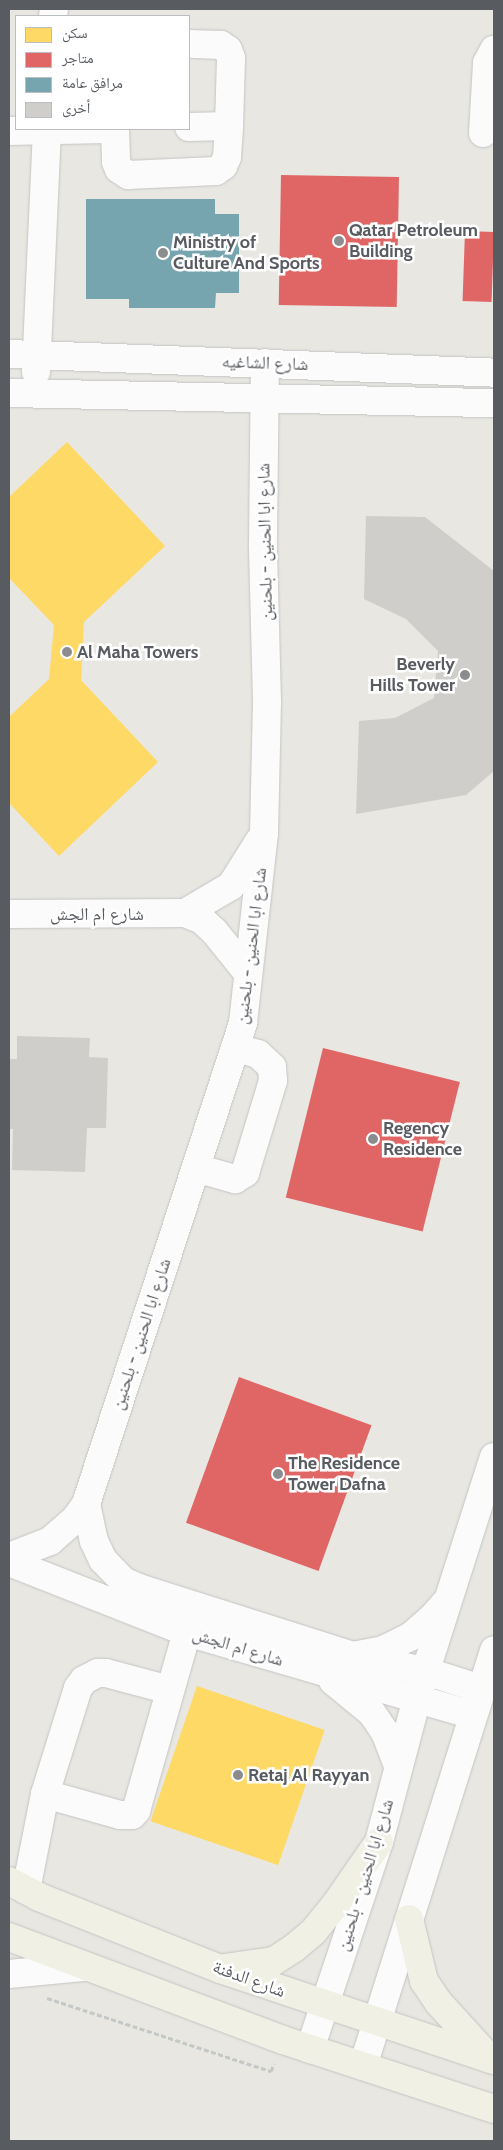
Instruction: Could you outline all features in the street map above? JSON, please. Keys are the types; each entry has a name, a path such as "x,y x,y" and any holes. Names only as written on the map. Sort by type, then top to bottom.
{"main road":[{"path":"220,1969 274,1960 294,1948 314,1931 336,1904 379,1842"},
{"name":"شارع الدفنة","path":"17,1886 220,1969 492,2060"},
{"path":"409,1919 424,1981 438,2002 492,2060"},
{"path":"9,1937 82,1967 283,2040 494,2109"}],"street":[{"path":"115,130 118,169 128,175 216,171 226,157 231,58 228,50 221,46 190,44"},
{"path":"480,133 487,63 494,50"},
{"path":"190,126 229,126"},
{"path":"9,131 77,130"},
{"path":"36,393 36,354 47,131"},
{"name":"شارع الشاغيه","path":"9,354 494,373"},
{"name":"شارع ابا الحنين - بلحنين","path":"9,1557 50,1541 76,1518 86,1504 243,1024 247,972 254,938 264,834 267,702 264,398 266,364"},
{"name":"شارع الشاغيه","path":"9,393 494,404"},
{"path":"185,913 231,886 264,834"},
{"name":"شارع ام الجش","path":"9,914 185,913 202,920 214,931 247,972"},
{"path":"196,1168 235,1179 246,1173 273,1081 272,1067 258,1054 235,1048"},
{"name":"شارع ابا الحنين - بلحنين","path":"310,2049 379,1842 397,1764 494,1457"},
{"path":"86,1504 94,1541 103,1560 124,1581 353,1656 425,1671 481,1690"},
{"name":"شارع ام الجش","path":"9,1562 187,1632 473,1715"},
{"path":"353,1656 383,1650 410,1637 433,1617 452,1594"},
{"path":"45,1794 118,1815 132,1815 139,1806 187,1632"},
{"path":"363,2066 375,2022 494,1650"},
{"path":"320,1672 372,1713 385,1732 397,1764"},
{"path":"17,1886 78,1688 84,1680 98,1673 106,1673 170,1690"},
{"path":"9,1974 82,1967"}],"path":[{"path":"46,1997 271,2071 283,2040"}],"building: سكن":[{"name":"Al Maha Towers","path":"67,442 165,546 84,622 81,680 158,762 59,856 9,803 9,717 49,679 54,625 9,578 9,497"},
{"name":"Retaj Al Rayyan","path":"197,1686 325,1730 278,1865 150,1821"}],"building: متاجر":[{"name":"Qatar Petroleum Building","path":"281,175 399,177 397,307 279,305"},
{"path":"465,231 494,232 492,302 463,301"},
{"name":"Regency Residence","path":"323,1048 460,1082 423,1232 286,1197"},
{"name":"The Residence Tower Dafna","path":"239,1377 371,1425 318,1571 186,1523"}],"building: مرافق عامة":[{"name":"Ministry of Culture And Sports","path":"86,199 215,199 215,214 239,214 239,293 216,293 215,308 129,308 129,299 86,299"}],"building: أخرى":[{"name":"Beverly Hills Tower","path":"366,516 425,517 494,571 494,771 466,795 356,814 359,721 395,718 434,698 438,651 406,619 364,599"},
{"path":"17,1036 90,1038 89,1057 108,1058 106,1128 87,1128 85,1172 12,1170 13,1129 9,1129 9,1059 17,1059"}],"place":[{"name":"Qatar Petroleum Building","path":"339,241"},
{"name":"Ministry of Culture And Sports","path":"163,253"},
{"name":"Al Maha Towers","path":"67,652"},
{"name":"Beverly Hills Tower","path":"465,675"},
{"name":"Regency Residence","path":"373,1139"},
{"name":"The Residence Tower Dafna","path":"278,1474"},
{"name":"Retaj Al Rayyan","path":"238,1775"}]}
